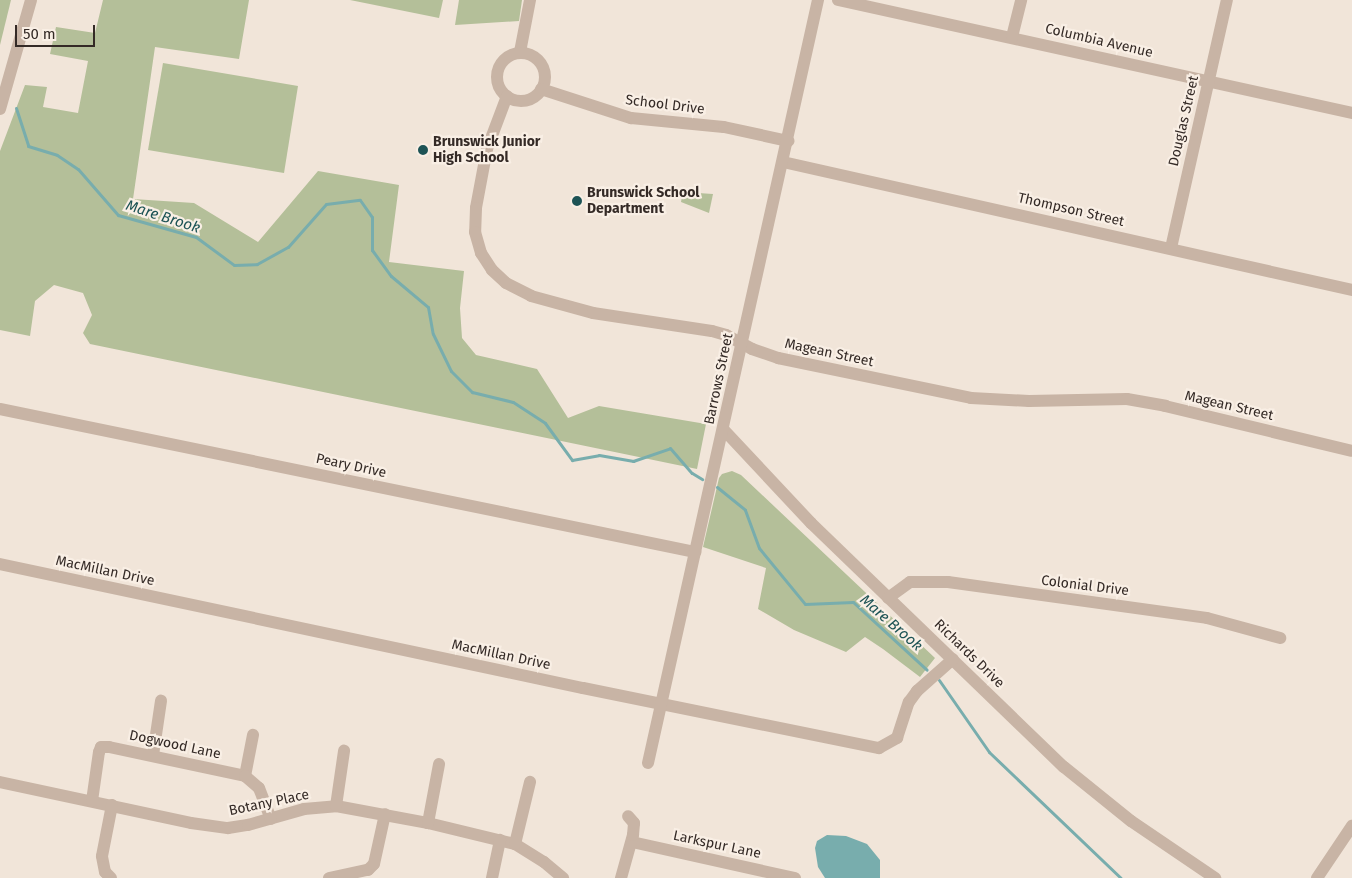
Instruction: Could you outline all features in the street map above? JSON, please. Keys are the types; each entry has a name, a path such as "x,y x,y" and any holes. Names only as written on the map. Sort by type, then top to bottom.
{"street":[{"path":"0,109 32,0"},
{"path":"520,52 530,0"},
{"name":"Barrows Street","path":"648,763 818,0"},
{"name":"Columbia Avenue","path":"838,0 1352,113"},
{"path":"1012,37 1021,0"},
{"name":"Douglas Street","path":"1171,248 1227,0"},
{"path":"520,52 531,55 542,65 545,79 541,89 535,96 525,100 507,96 499,87 497,70 504,59 520,52"},
{"name":"School Drive","path":"541,89 631,118 724,127 788,141"},
{"name":"Magean Street","path":"507,96 487,149 475,221 477,243 492,270 514,288 548,302 593,313 712,331 752,349 778,358 971,398 1029,401 1127,399 1165,406 1352,451"},
{"name":"Thompson Street","path":"783,162 1352,290"},
{"name":"Peary Drive","path":"0,409 695,552"},
{"name":"Richards Drive","path":"723,429 785,497 888,598 1086,786 1131,821 1215,878"},
{"name":"MacMillan Drive","path":"0,564 879,748 897,738 910,702 917,691 953,659"},
{"name":"Colonial Drive","path":"888,598 910,582 948,582 1207,618 1280,638"},
{"path":"154,755 161,701"},
{"path":"253,735 244,776 259,788 271,819"},
{"name":"Dogwood Lane","path":"92,801 101,747 154,755 244,776"},
{"path":"336,806 344,751"},
{"path":"428,823 439,764"},
{"name":"Botany Place","path":"0,782 191,824 228,828 271,819 304,809 336,806 385,814 515,844 544,862 563,878"},
{"path":"515,844 530,782"},
{"path":"110,878 105,872 102,856 112,806"},
{"path":"329,878 368,870 374,864 385,814"},
{"path":"621,878 632,842 634,824 628,816"},
{"path":"1317,878 1352,826"},
{"path":"492,878 500,840"},
{"name":"Larkspur Lane","path":"632,842 795,878"}],"green space":[{"path":"0,0 11,0 0,45"},
{"path":"103,0 249,0 239,59 155,47 133,199 194,203 258,242 318,171 399,185 389,262 464,271 460,308 462,338 476,355 537,369 568,418 599,406 706,424 697,469 90,344 83,333 92,315 83,293 54,285 35,301 30,336 0,330 0,151 25,85 47,87 43,107 78,113 88,61 50,54 56,27 95,33"},
{"path":"350,0 443,0 439,18"},
{"path":"459,0 522,0 519,21 455,25"},
{"path":"163,63 298,86 284,173 148,150"},
{"path":"683,192 713,194 709,213 681,202"},
{"path":"732,471 741,475 935,658 920,677 865,637 846,652 794,630 758,609 766,568 703,547 719,478 722,474"}],"water":[{"path":"827,835 846,836 867,844 880,860 880,878 825,878 818,867 815,848 817,841"}],"waterway":[{"name":"Mare Brook","path":"16,108 28,146 57,155 78,169 118,215 196,237 234,265 257,264 288,247 326,204 360,200 372,217 372,250 391,276 428,307 433,334 451,371 472,392 513,402 545,423 572,460 599,455 633,461 670,448 692,473 702,479"},
{"name":"Mare Brook","path":"717,487 745,510 759,548 805,604 853,602 927,670"},
{"name":"Mare Brook","path":"939,680 989,752 1121,878"}],"place":[{"name":"Brunswick Junior High School","path":"423,150"},
{"name":"Brunswick School Department","path":"577,201"}]}
